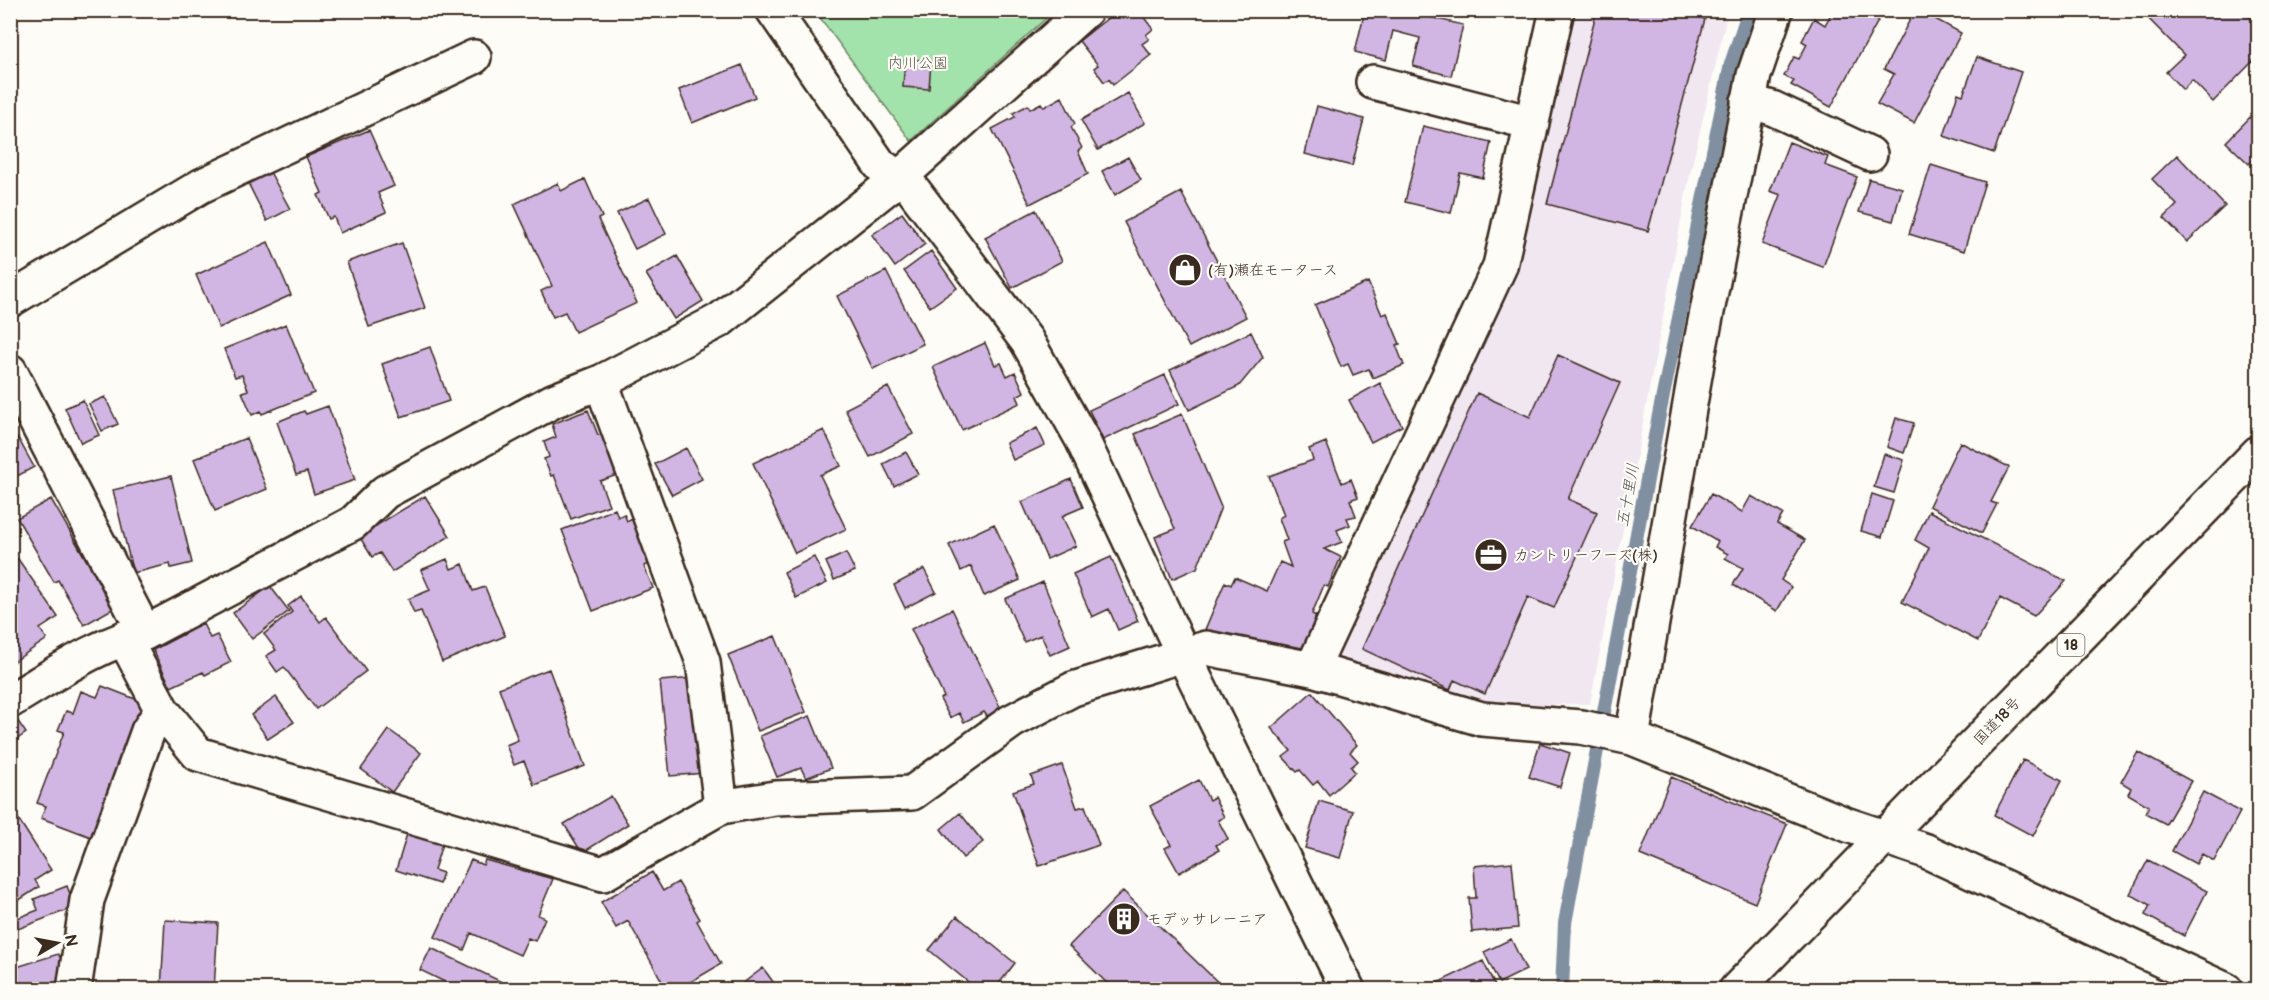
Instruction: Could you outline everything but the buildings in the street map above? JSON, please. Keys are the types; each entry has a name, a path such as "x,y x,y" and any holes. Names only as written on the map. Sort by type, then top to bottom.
{"main road":[{"path":"773,10 880,165 911,187 1027,341 1082,438 1183,654 1348,990"},
{"path":"10,701 98,648 135,635 352,523 385,492 553,401 601,382 720,320 899,178 1086,10"},
{"path":"1312,669 1500,266 1557,10"},
{"path":"1627,737 1748,101 1754,75 1776,10"},
{"path":"10,300 201,186 474,57"},
{"path":"1373,82 1532,123"},
{"path":"1748,101 1772,108 1870,154"},
{"path":"10,371 135,635 162,710 198,754 603,874 721,807 775,798 912,793 1012,721 1073,689 1206,648 1312,669 1482,718 1581,727 1627,737 1848,825 1926,851 2226,990"},
{"path":"601,382 703,662 721,807"},
{"name":"国道18号","path":"1736,990 2259,453"},
{"path":"74,990 87,900 148,731 162,710"}],"shaded area":[{"path":"1572,11 1728,11 1689,178 1590,704 1484,705 1334,659 1513,283"}],"green space":[{"name":"内川公園","path":"815,11 1054,11 911,141"}],"waterway":[{"name":"五十里川","path":"1562,990 1565,923 1658,420 1731,64 1749,10"}],"place":[{"name":"(有)瀬在モータース","path":"1185,270"},
{"name":"カントリーフーズ(株)","path":"1491,555"},
{"name":"モデッサレーニア","path":"1124,919"}]}
